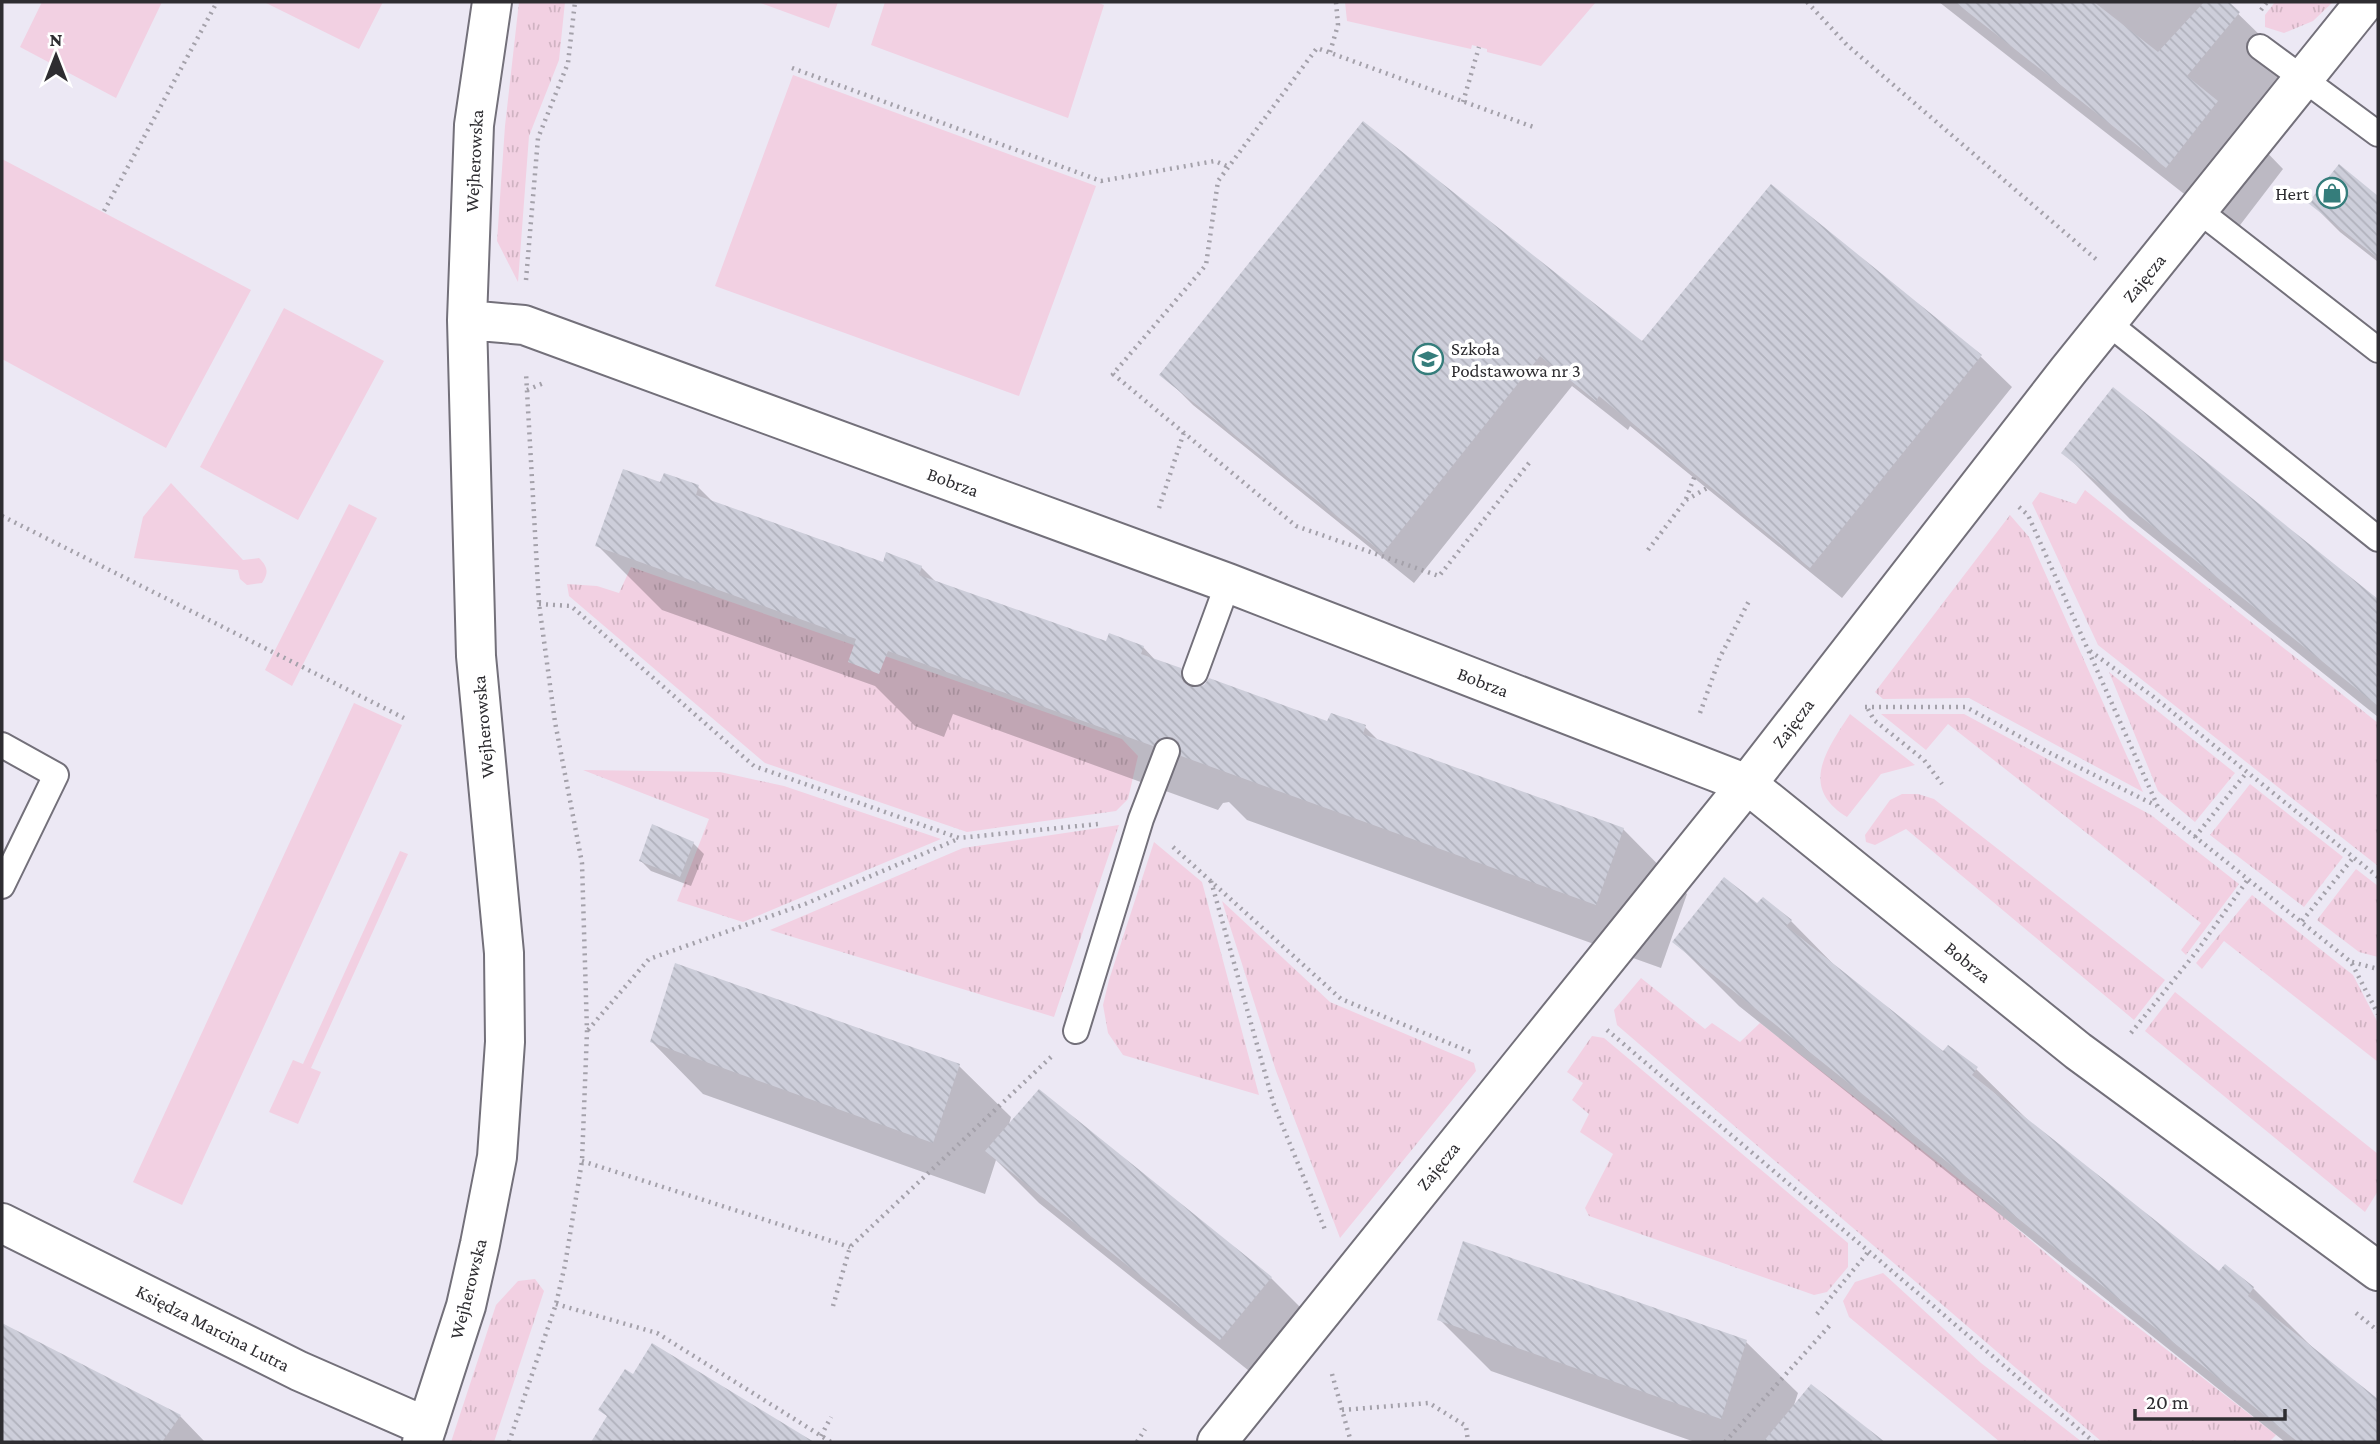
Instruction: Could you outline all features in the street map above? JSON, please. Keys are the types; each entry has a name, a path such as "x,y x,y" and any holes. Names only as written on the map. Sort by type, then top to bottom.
{"street":[{"name":"Wejherowska","path":"424,1435 466,1307 480,1244 497,1157 505,1042 504,953 476,656 467,320 474,125 492,2"},
{"name":"Zajęcza","path":"1217,1442 1747,784 1826,678 2365,2"},
{"name":"Bobrza","path":"467,320 524,325 1228,583 1747,784 2102,1068 2378,1271"},
{"name":"Księdza Marcina Lutra","path":"2,1223 424,1435"}],"lane":[{"path":"2260,47 2378,134"},
{"path":"2198,210 2378,349"},
{"path":"2108,323 2378,539"},
{"path":"1195,673 1228,583"},
{"path":"2,745 56,775 2,886"},
{"path":"1076,1031 1142,819 1167,751"}],"path":[{"path":"104,211 217,2"},
{"path":"509,1442 556,1304 582,1161 587,1031 582,863 555,722 539,604 524,325 538,138 568,62 575,2"},
{"path":"1330,52 1338,25 1336,2"},
{"path":"1807,2 1847,45 2134,291"},
{"path":"1463,102 1479,47"},
{"path":"1529,463 1439,576 1296,526 1114,374 1206,265 1218,181 1317,48 1536,128"},
{"path":"792,68 1101,181 1215,161 1228,167"},
{"path":"527,390 548,381"},
{"path":"1143,552 1184,432"},
{"path":"1648,550 1686,500 1695,475"},
{"path":"1987,479 2028,516 2158,807"},
{"path":"1686,500 1709,487"},
{"path":"2,516 404,719"},
{"path":"1700,713 1720,657 1750,599"},
{"path":"539,604 571,606 754,766 959,838"},
{"path":"2089,650 2151,695 2378,877"},
{"path":"1826,678 1868,709 1874,720 1924,760 1942,784"},
{"path":"1868,709 1966,707 2158,807 2351,962 2378,1014"},
{"path":"2195,838 2247,772"},
{"path":"587,1031 649,959 805,904 959,838 1142,819 1341,999 1515,1070"},
{"path":"2302,922 2353,858"},
{"path":"2102,1068 2197,951 2249,878"},
{"path":"1211,880 1275,1105 1345,1282"},
{"path":"2351,962 2378,969"},
{"path":"1571,1000 2094,1442"},
{"path":"833,1307 850,1247 1076,1031"},
{"path":"582,1161 850,1247"},
{"path":"1817,1314 1869,1251"},
{"path":"556,1304 657,1333 831,1442"},
{"path":"2348,1307 2378,1331"},
{"path":"1317,1319 1351,1442"},
{"path":"1725,1442 1831,1324"},
{"path":"1342,1410 1429,1403 1465,1426 1468,1442"},
{"path":"821,1436 831,1417"},
{"path":"1137,1442 1145,1429"}],"green space":[{"path":"42,2 162,2 116,98 20,47"},
{"path":"264,2 383,2 359,49"},
{"path":"519,2 565,2 559,60 529,136 518,282 497,241 505,126"},
{"path":"758,2 838,2 829,28"},
{"path":"885,2 1096,2 1104,5 1068,118 871,45"},
{"path":"1345,2 1596,2 1541,66 1487,52 1487,49 1472,45 1471,49 1347,21"},
{"path":"2275,2 2333,2 2313,21 2284,33 2265,27 2265,15"},
{"path":"793,75 1096,186 1019,396 715,286"},
{"path":"2,159 251,290 166,448 2,359"},
{"path":"284,308 384,361 298,520 200,467"},
{"path":"171,483 243,560 259,558 262,561 267,570 262,583 247,585 240,579 238,570 134,558 143,517"},
{"path":"2085,490 2378,723 2378,866 2098,645 2032,503 2040,492 2076,504"},
{"path":"349,504 377,518 292,686 265,670"},
{"path":"2010,515 2029,537 2143,792 1969,698 1883,699 1875,692"},
{"path":"631,567 1122,739 1138,756 1128,799 1116,811 967,832 765,763 569,596 567,584 597,586 619,593"},
{"path":"2109,672 2235,773 2195,822 2158,791"},
{"path":"354,703 402,725 182,1205 133,1182"},
{"path":"1850,714 1915,765 1881,774 1847,817 1832,805 1824,793 1821,781 1826,755"},
{"path":"1881,714 1964,714 2151,815 2239,884 2186,955 2181,950 2201,923 1948,724 1926,750"},
{"path":"583,770 720,772 784,786 941,839 743,922 677,901 709,819"},
{"path":"2250,784 2343,857 2304,907 2210,835"},
{"path":"1902,794 1918,794 1934,799 2165,980 2134,1020 1906,829 1875,845 1866,842 1865,835 1890,800"},
{"path":"1119,825 1054,1017 770,930 963,848"},
{"path":"1154,842 1202,882 1259,1095 1123,1055 1108,1033 1103,1005 1109,980"},
{"path":"400,851 408,854 311,1068 321,1072 298,1124 269,1112 293,1060 303,1064"},
{"path":"2356,869 2378,886 2378,957 2359,952 2317,920"},
{"path":"2252,895 2353,975 2378,1023 2378,1062 2224,941 2202,969 2196,963"},
{"path":"1222,901 1330,1002 1474,1063 1476,1071 1340,1238 1276,1071"},
{"path":"1641,978 1705,1029 1712,1023 1740,1042 1760,1023 1959,1179 2071,1275 2276,1435 2269,1442 2102,1442 1617,1025 1614,1010"},
{"path":"2175,992 2378,1154 2378,1191 2365,1212 2145,1031"},
{"path":"1592,1036 1604,1038 1848,1243 1848,1267 1827,1292 1814,1295 1589,1216 1585,1208 1613,1154 1580,1132 1589,1114 1572,1100 1583,1083 1567,1072"},
{"path":"1883,1273 1981,1363 2082,1442 2000,1442 1849,1317 1843,1301 1855,1282"},
{"path":"535,1279 544,1291 494,1442 451,1442 496,1305 518,1281"}],"building":[{"path":"1955,2 2094,2 2158,52 2204,2 2229,2 2240,12 2187,76 2218,101 2166,168"},
{"path":"1363,121 1642,341 1771,184 1982,355 1810,568 1599,396 1596,401 1540,356 1383,553 1159,375"},
{"path":"2339,164 2378,196 2378,258 2308,203"},
{"path":"2113,387 2378,599 2378,706 2061,453"},
{"path":"623,469 660,482 664,473 699,485 696,495 883,562 886,552 922,566 919,575 1106,641 1109,633 1144,646 1141,654 1181,668 1183,682 1191,687 1204,685 1209,678 1327,721 1331,713 1366,725 1363,734 1624,828 1596,905 1181,756 1179,742 1172,737 1158,739 1153,746 888,651 879,674 848,662 856,639 595,546"},
{"path":"652,824 694,842 680,877 639,861"},
{"path":"1724,877 1757,903 1763,897 1792,920 1786,926 1943,1051 1948,1045 1978,1067 1972,1075 2219,1271 2225,1264 2254,1287 2248,1296 2378,1399 2378,1442 2298,1442 1672,942"},
{"path":"675,963 960,1064 933,1143 650,1042"},
{"path":"1039,1089 1272,1277 1220,1340 985,1151"},
{"path":"1463,1241 1747,1340 1721,1419 1437,1320"},
{"path":"2,1323 181,1415 162,1442 2,1442"},
{"path":"652,1343 814,1442 591,1442 607,1416 598,1410 625,1369 633,1374"},
{"path":"1811,1384 1885,1442 1763,1442"}],"place":[{"name":"Hert","path":"2332,193"},
{"name":"Szkoła Podstawowa nr 3","path":"1428,359"}]}
